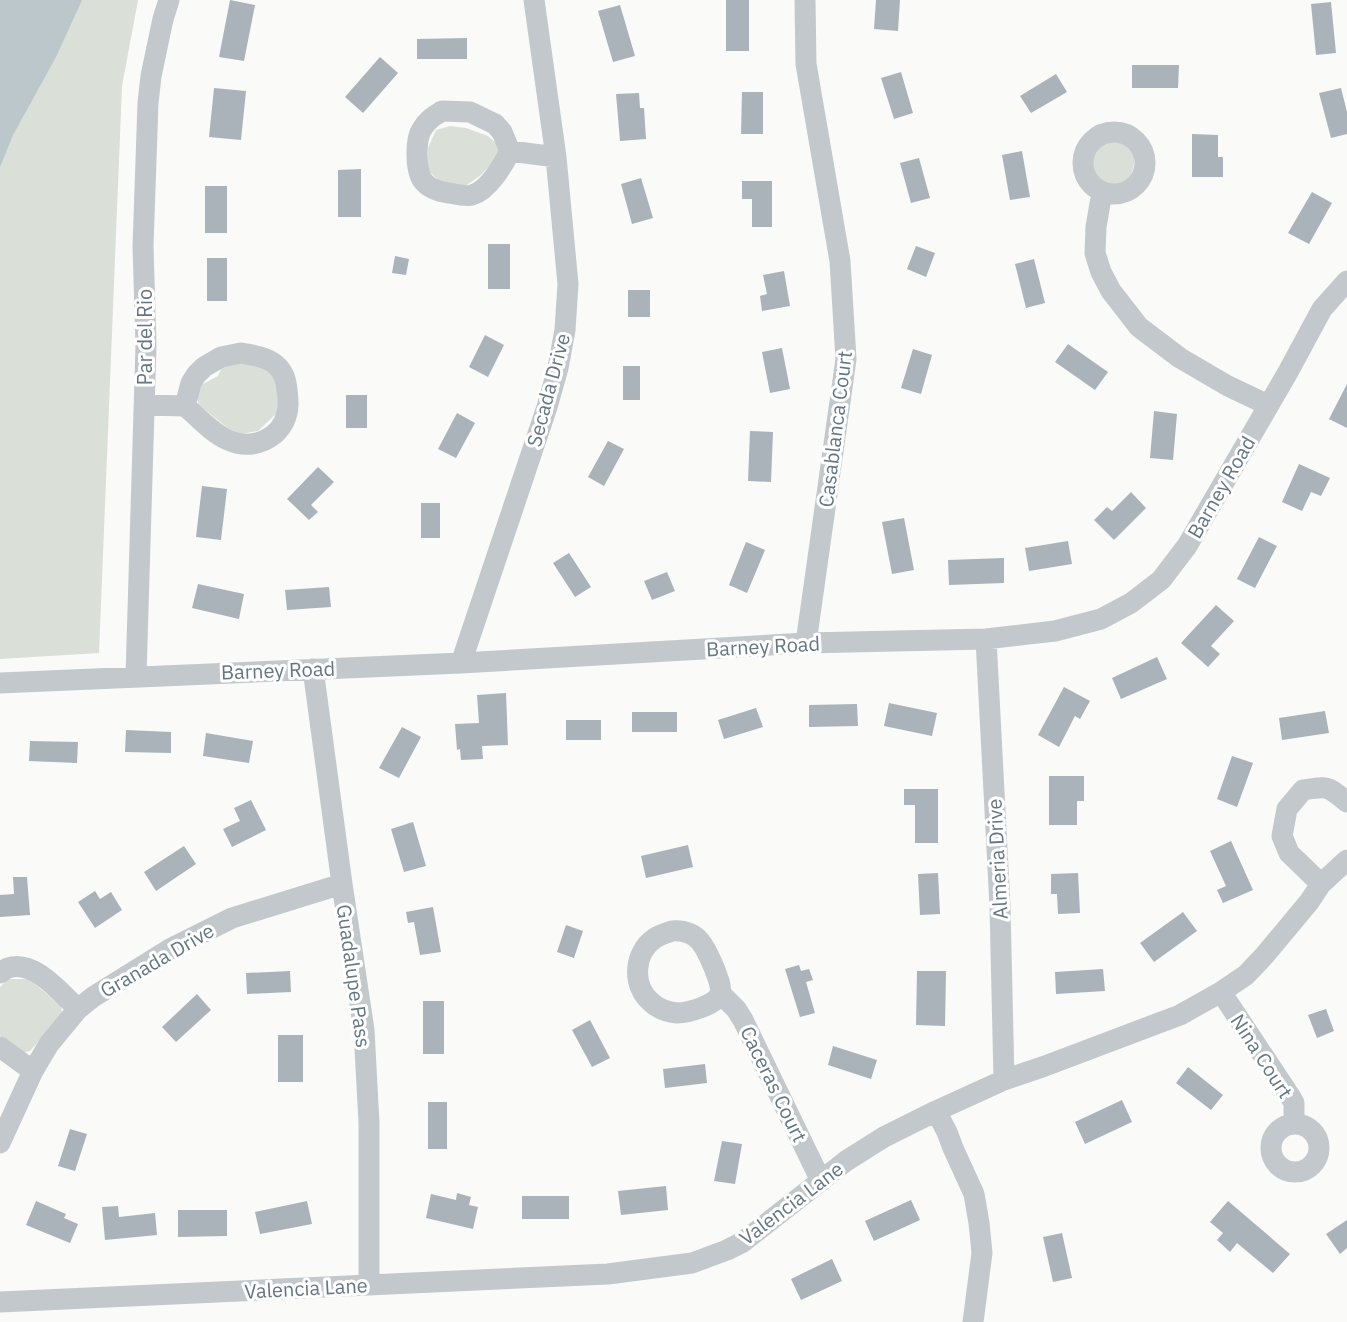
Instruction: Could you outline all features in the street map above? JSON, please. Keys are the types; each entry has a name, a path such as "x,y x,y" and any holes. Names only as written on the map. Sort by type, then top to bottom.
{"street":[{"name":"Par del Rio","path":"136,676 146,345 143,246 148,103 151,76 169,0"},
{"name":"Secada Drive","path":"461,663 547,407 558,368 565,330 568,284 556,157 534,0"},
{"name":"Casablanca Court","path":"805,0 806,64 840,261 846,358 806,643"},
{"path":"442,111 470,112 495,124 502,132 510,151 504,164 484,188 471,196 440,192 424,183 418,171 417,154 420,131 429,119 442,111"},
{"path":"510,151 556,157"},
{"path":"1102,192 1096,227 1095,253 1101,272 1111,291 1139,327 1180,358 1228,386 1268,405"},
{"name":"Barney Road","path":"0,682 461,663 806,643 986,639 1055,631 1101,619 1131,603 1161,580 1187,546 1322,309 1347,281"},
{"path":"144,405 185,406 230,441 259,443 267,440 283,423 287,412 288,396 285,377 276,365 261,357 242,353 221,357 204,367 196,375 191,383 185,406"},
{"name":"Almeria Drive","path":"986,639 1000,906 1004,1080"},
{"name":"Guadalupe Pass","path":"313,669 364,1030 369,1123 369,1285"},
{"path":"1321,884 1289,853 1282,836 1287,809 1303,790 1321,787 1329,788 1347,802"},
{"name":"Valencia Lane","path":"0,1302 608,1274 693,1263 742,1242 846,1161 884,1137 1004,1080 1180,1015 1221,992 1246,975 1309,902 1321,884 1347,860"},
{"name":"Granada Drive","path":"0,1143 33,1071 50,1044 78,1009 93,997 170,949 232,918 342,884"},
{"name":"Granada Drive","path":"0,973 8,968 26,967 43,975 78,1009"},
{"name":"Nina Court","path":"1221,992 1290,1096 1293,1103 1294,1124"},
{"name":"Caceras Court","path":"720,993 736,1009 743,1020 821,1181"},
{"path":"0,1047 33,1071"},
{"path":"936,1111 974,1194 980,1223 982,1252 973,1322"}],"shaded area":[{"path":"0,0 138,0 122,86 99,653 0,659"},
{"path":"0,0 82,0 56,57 13,135 0,167"},
{"path":"450,126 466,128 488,136 499,146 498,157 481,175 464,187 441,183 427,169 428,148 436,130"},
{"path":"1108,139 1124,142 1134,152 1134,166 1130,175 1112,190 1102,187 1099,183 1090,160 1093,151"},
{"path":"234,361 269,369 283,397 276,414 258,431 241,434 229,429 199,405 196,395 199,386 218,376 223,365"},
{"path":"8,979 29,979 61,1006 62,1015 30,1051 21,1053 0,1035 0,987"}],"building":[{"path":"230,0 255,5 244,61 219,57"},
{"path":"726,0 749,0 749,51 726,51"},
{"path":"876,0 900,0 898,31 874,29"},
{"path":"1331,2 1336,53 1316,55 1311,4"},
{"path":"620,5 635,56 613,62 598,11"},
{"path":"467,38 467,59 417,59 417,39"},
{"path":"380,57 398,73 363,113 345,97"},
{"path":"1132,65 1179,65 1178,88 1132,88"},
{"path":"901,72 913,113 894,119 881,78"},
{"path":"1056,74 1067,92 1031,113 1020,96"},
{"path":"214,88 246,91 241,140 209,137"},
{"path":"1341,88 1347,112 1347,134 1331,138 1319,93"},
{"path":"742,92 763,92 763,134 741,134"},
{"path":"639,93 640,108 644,108 646,139 620,141 616,94"},
{"path":"1192,134 1218,135 1218,157 1223,157 1223,177 1192,177"},
{"path":"1022,151 1030,197 1010,200 1002,155"},
{"path":"919,158 930,198 911,203 900,163"},
{"path":"361,169 361,217 338,217 338,170"},
{"path":"641,178 653,218 632,224 621,184"},
{"path":"742,181 772,181 772,227 752,227 752,199 742,199"},
{"path":"205,186 227,186 227,233 205,233"},
{"path":"1312,192 1332,203 1309,244 1288,233"},
{"path":"488,244 510,244 510,289 488,289"},
{"path":"916,246 935,253 926,277 907,269"},
{"path":"395,256 409,259 406,275 392,273"},
{"path":"207,258 227,258 227,301 207,301"},
{"path":"1034,259 1045,303 1026,308 1015,264"},
{"path":"784,271 790,306 762,311 760,296 767,294 763,275"},
{"path":"628,290 650,290 650,317 628,317"},
{"path":"485,335 504,345 488,377 469,367"},
{"path":"1068,344 1108,372 1095,390 1055,362"},
{"path":"782,348 790,389 770,393 762,352"},
{"path":"913,349 932,355 921,394 901,388"},
{"path":"623,366 640,366 640,400 623,400"},
{"path":"1347,384 1347,428 1329,419"},
{"path":"346,395 367,395 367,428 346,428"},
{"path":"1154,411 1177,414 1173,460 1150,458"},
{"path":"457,413 475,423 456,458 438,449"},
{"path":"750,431 773,432 771,482 748,481"},
{"path":"608,441 624,449 604,486 588,477"},
{"path":"1299,464 1330,478 1321,496 1311,492 1302,511 1282,502"},
{"path":"318,467 334,482 311,505 318,512 309,520 287,499"},
{"path":"202,486 227,489 221,540 196,537"},
{"path":"1131,492 1146,508 1114,540 1094,520 1107,507 1112,511"},
{"path":"421,503 440,503 440,538 421,538"},
{"path":"904,518 914,570 892,574 882,522"},
{"path":"1259,537 1277,546 1255,588 1237,579"},
{"path":"1068,541 1072,564 1029,571 1025,548"},
{"path":"746,542 765,550 747,593 729,585"},
{"path":"569,553 591,587 575,597 553,563"},
{"path":"1004,558 1004,583 949,585 948,560"},
{"path":"667,572 675,591 652,600 644,581"},
{"path":"198,584 244,594 239,619 192,608"},
{"path":"329,587 331,607 287,610 285,590"},
{"path":"1216,605 1234,621 1211,646 1220,654 1208,667 1181,643"},
{"path":"1157,657 1167,679 1121,699 1112,678"},
{"path":"1064,687 1090,701 1080,719 1075,716 1059,747 1038,735"},
{"path":"506,693 508,745 482,746 483,759 461,760 460,749 457,750 455,724 479,723 477,695"},
{"path":"889,703 937,713 932,736 884,726"},
{"path":"857,704 858,726 809,727 809,705"},
{"path":"756,708 763,727 724,739 718,720"},
{"path":"1325,711 1329,733 1282,740 1279,718"},
{"path":"632,712 677,712 677,732 632,732"},
{"path":"566,720 601,720 601,740 566,740"},
{"path":"402,727 421,737 399,778 379,768"},
{"path":"126,730 171,732 171,753 125,752"},
{"path":"206,733 253,741 249,763 203,756"},
{"path":"30,741 78,742 77,763 29,761"},
{"path":"1232,756 1253,763 1237,807 1217,799"},
{"path":"1049,776 1084,776 1084,801 1077,801 1077,825 1049,825"},
{"path":"904,789 938,789 938,843 915,843 915,805 904,805"},
{"path":"251,800 266,830 232,847 223,829 240,821 234,808"},
{"path":"413,822 426,866 404,872 391,829"},
{"path":"1231,841 1253,890 1223,903 1217,890 1226,886 1210,851"},
{"path":"688,845 693,867 646,878 641,856"},
{"path":"184,846 196,864 156,891 144,872"},
{"path":"938,873 940,914 920,915 918,874"},
{"path":"1078,873 1080,913 1058,914 1057,894 1051,894 1051,874"},
{"path":"13,877 27,877 30,915 0,917 0,895 14,894"},
{"path":"95,891 100,899 111,892 122,910 95,928 78,902"},
{"path":"433,907 441,952 420,955 414,922 408,923 406,912"},
{"path":"1183,912 1197,931 1154,962 1140,943"},
{"path":"566,925 583,931 574,958 557,952"},
{"path":"799,965 801,971 809,969 813,980 806,982 815,1013 800,1017 785,969"},
{"path":"1103,969 1105,991 1056,994 1055,972"},
{"path":"290,971 291,992 247,994 246,973"},
{"path":"917,971 946,971 945,1026 916,1025"},
{"path":"197,994 211,1010 176,1042 162,1027"},
{"path":"423,1001 444,1001 444,1054 423,1054"},
{"path":"1326,1009 1334,1031 1317,1038 1308,1015"},
{"path":"590,1020 610,1058 592,1067 572,1030"},
{"path":"278,1035 303,1035 303,1082 278,1082"},
{"path":"833,1046 877,1060 871,1079 828,1065"},
{"path":"705,1064 707,1083 665,1088 663,1069"},
{"path":"1188,1067 1223,1095 1211,1110 1176,1083"},
{"path":"1122,1100 1132,1122 1085,1144 1075,1122"},
{"path":"428,1102 447,1102 447,1149 428,1149"},
{"path":"70,1129 87,1134 75,1171 58,1166"},
{"path":"722,1141 742,1144 735,1184 714,1181"},
{"path":"666,1186 668,1210 621,1215 618,1191"},
{"path":"457,1193 471,1197 469,1205 478,1207 473,1229 426,1218 431,1194 456,1200"},
{"path":"522,1196 569,1196 569,1219 522,1219"},
{"path":"911,1200 920,1220 874,1241 865,1221"},
{"path":"36,1201 66,1214 64,1218 78,1224 70,1243 26,1225"},
{"path":"307,1201 312,1224 260,1234 255,1212"},
{"path":"1228,1201 1290,1254 1273,1273 1237,1243 1230,1252 1217,1240 1223,1233 1210,1222"},
{"path":"118,1206 119,1217 155,1213 157,1235 105,1240 102,1207"},
{"path":"178,1210 227,1210 227,1236 178,1237"},
{"path":"1347,1220 1347,1248 1340,1254 1326,1234"},
{"path":"1062,1233 1072,1278 1053,1282 1043,1237"},
{"path":"832,1259 842,1281 801,1300 791,1279"}]}
